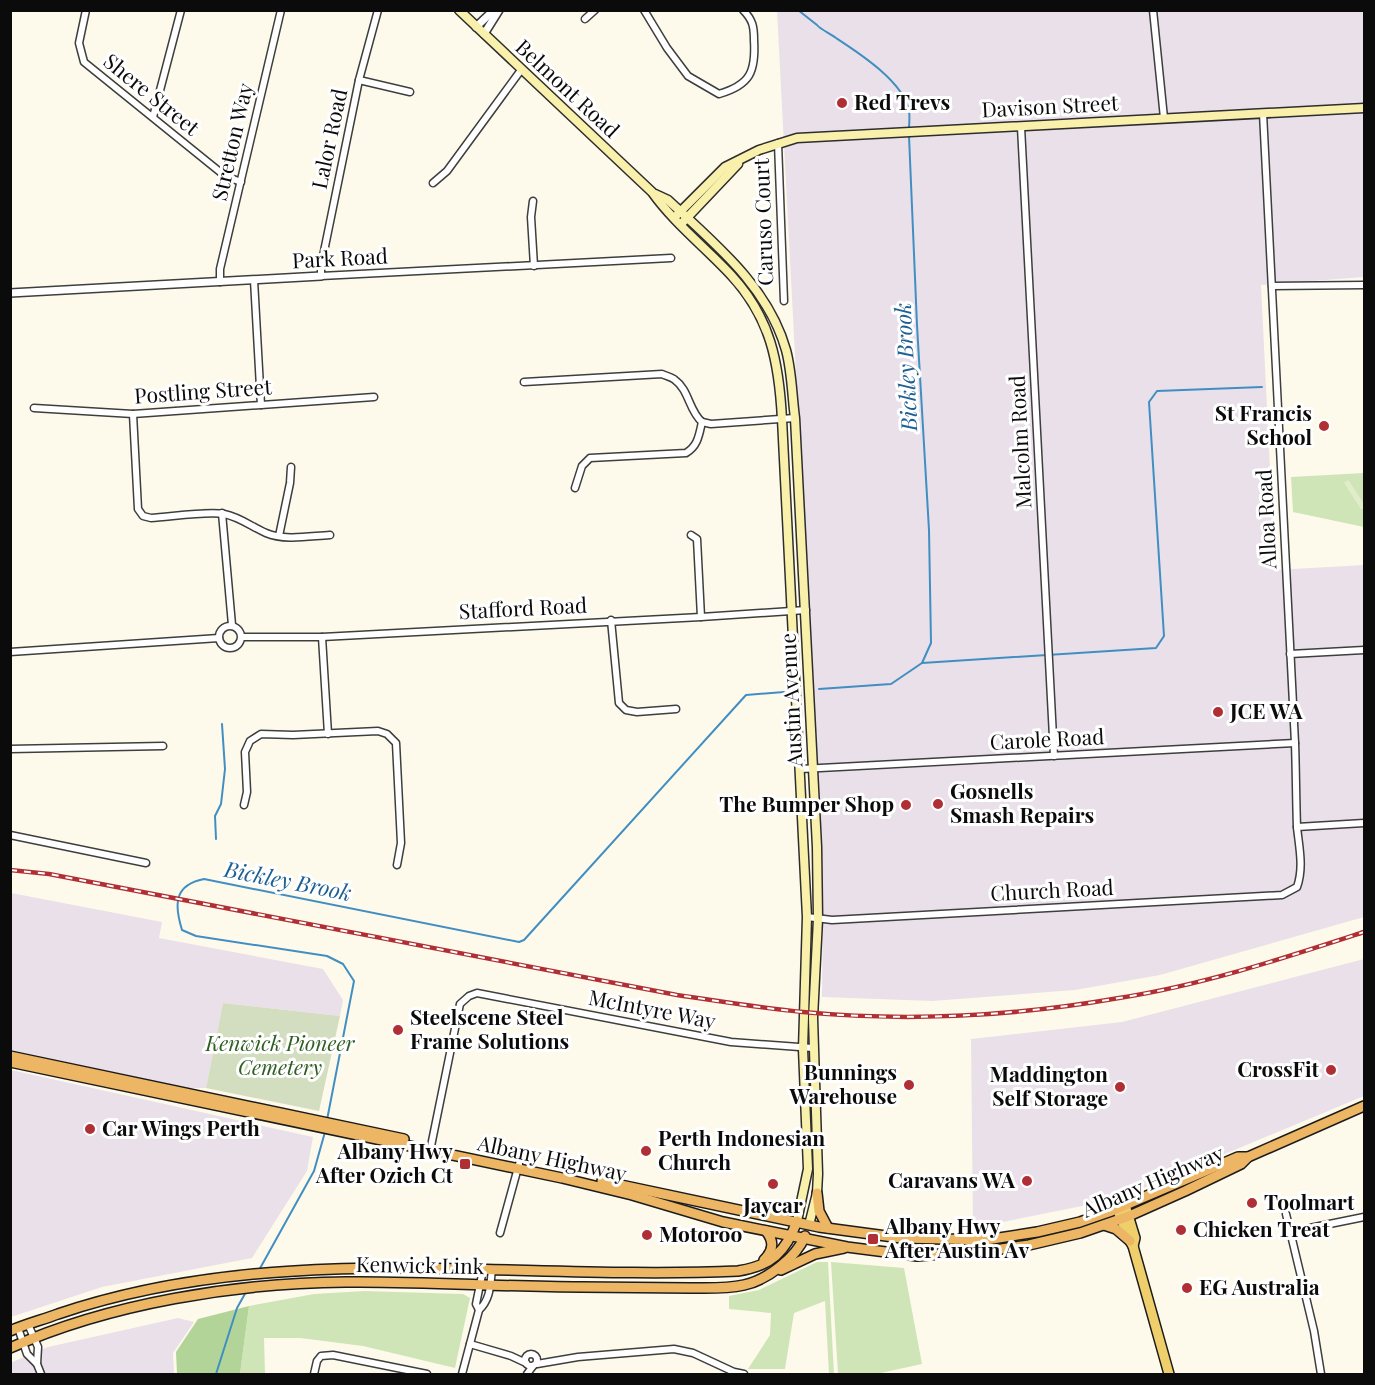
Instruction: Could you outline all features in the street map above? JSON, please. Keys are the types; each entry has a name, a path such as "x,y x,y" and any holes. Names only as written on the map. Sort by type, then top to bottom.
{"highway":[{"name":"Albany Highway","path":"10,1056 518,1167 809,1225 901,1238 986,1240 1059,1228 1121,1207 1365,1106"},
{"name":"Albany Highway","path":"10,1062 317,1123"},
{"name":"Albany Highway","path":"518,1167 605,1188 723,1222 847,1247 907,1255 958,1253 1029,1245 1080,1233 1125,1217 1214,1178 1241,1164 1248,1156"},
{"path":"817,1193 819,1211 828,1228"},
{"name":"Kenwick Link","path":"14,1329 87,1304 134,1292 262,1272 350,1267 714,1272 751,1269 778,1254 792,1236 797,1221"},
{"name":"Kenwick Link","path":"10,1348 33,1338 139,1306 262,1287 346,1282 490,1286 698,1288 733,1286 755,1282 782,1265 798,1250 809,1225"},
{"path":"1104,1225 1116,1229 1131,1244"},
{"path":"751,1269 771,1252 772,1240 766,1231"},
{"path":"755,1282 806,1258 847,1247"}],"main road":[{"name":"Belmont Road","path":"459,10 520,70 652,192 668,200 681,218"},
{"name":"Davison Street","path":"681,218 741,160 778,142 797,138 1365,108"},
{"name":"Austin Avenue","path":"681,218 752,283 767,307 786,352 795,418 814,768 818,919 813,1048 817,1193 809,1225"},
{"name":"Austin Avenue","path":"681,218 732,276 758,314 765,326 777,363 801,769 807,917 802,1049 808,1169 797,1221"},
{"path":"1121,1207 1169,1374"}],"street":[{"name":"Shere Street","path":"86,10 79,43 84,62 225,176 241,182"},
{"path":"153,117 182,10"},
{"name":"Stretton Way","path":"220,282 220,269 281,10"},
{"name":"Lalor Road","path":"321,276 321,266 359,80 378,10"},
{"path":"476,27 496,10"},
{"path":"484,34 496,10"},
{"path":"585,19 595,10"},
{"path":"644,10 667,48 688,76 719,94 735,89 753,71 754,23 743,10"},
{"path":"1153,10 1164,118"},
{"path":"433,183 447,171 520,70"},
{"path":"359,80 410,92"},
{"name":"Alloa Road","path":"1263,113 1301,863 1297,887"},
{"name":"Malcolm Road","path":"1021,127 1054,756"},
{"name":"Caruso Court","path":"778,142 784,301"},
{"path":"533,201 531,217 534,266"},
{"name":"Park Road","path":"10,294 671,258"},
{"path":"254,280 261,405"},
{"path":"1272,286 1365,285"},
{"path":"524,382 662,374 680,385 695,416 702,422 795,418"},
{"name":"Postling Street","path":"34,408 133,414 374,398"},
{"path":"133,414 138,509 143,516 151,518 222,513 237,517 267,534 298,537 330,535"},
{"path":"575,488 582,466 590,458 686,453 693,449 697,442 702,422"},
{"path":"279,536 291,467"},
{"path":"222,513 232,626"},
{"path":"691,535 697,539 701,617"},
{"name":"Stafford Road","path":"10,652 219,638 224,646 233,648 239,644 242,637 322,637 806,610"},
{"path":"611,620 619,703 626,710 637,712 676,709"},
{"path":"219,638 222,628 232,626 239,630 242,637"},
{"path":"322,637 328,734"},
{"path":"1290,654 1365,650"},
{"path":"244,806 247,792 245,752 250,741 261,734 378,732 387,734 396,744 401,843 397,865"},
{"name":"Carole Road","path":"801,769 1295,743"},
{"path":"10,749 163,746"},
{"path":"1298,827 1365,823"},
{"path":"10,835 146,863"},
{"name":"Church Road","path":"807,917 818,919 1282,895 1297,887"},
{"name":"McIntyre Way","path":"430,1148 460,1005 469,996 477,993 731,1042 802,1049 813,1048"},
{"path":"500,1233 518,1167"},
{"path":"1286,1214 1314,1331 1321,1374"},
{"path":"1290,1232 1365,1217"},
{"path":"479,1310 476,1304 480,1285 487,1270"},
{"path":"462,1374 479,1310 485,1304 490,1286 487,1270"},
{"path":"28,1324 38,1347 37,1364"},
{"path":"14,1329 41,1374"},
{"path":"470,1344 531,1362 674,1349 693,1353 734,1372 744,1374"},
{"path":"314,1374 317,1361 321,1356 333,1354 427,1374"},
{"path":"527,1374 531,1362"}],"shaded area":[{"path":"777,11 1364,11 1364,277 1261,285 1275,570 1364,565 1364,917 1160,975 1075,990 932,1001 822,997 823,891"},
{"path":"11,893 162,922 159,938 323,969 343,1000 340,1016 223,1003 206,1088 187,1088 11,1050"},
{"path":"1364,959 1364,1096 1117,1199 973,1228 971,1039 1122,1022"},
{"path":"11,1070 313,1137 307,1171 252,1258 102,1287 11,1317"},
{"path":"178,1318 194,1322 173,1353 174,1374 11,1374 10,1363 48,1347"}],"green space":[{"path":"1364,473 1364,505 1348,480 1361,509 1364,507 1364,527 1293,512 1291,477"},
{"path":"1348,480 1364,505 1361,509 1344,483"},
{"name":"Kenwick Pioneer Cemetery","path":"223,1003 340,1016 319,1111 206,1088"},
{"path":"817,1262 828,1262 834,1374 829,1374 825,1301 794,1313 785,1369 748,1369 770,1335 771,1313 729,1309 729,1296 759,1290"},
{"path":"831,1262 904,1268 922,1364 876,1374 838,1374"},
{"path":"364,1291 463,1294 470,1298 455,1368 363,1346 300,1338 264,1338 265,1374 240,1374 249,1306 314,1294"},
{"path":"249,1306 240,1374 177,1374 176,1352 198,1319"}],"waterway":[{"name":"Bickley Brook","path":"798,10 868,60 890,79 905,100 909,113 909,130"},
{"name":"Bickley Brook","path":"819,689 891,684 922,663 931,643 929,530 909,136"},
{"path":"922,663 1156,648 1164,636 1149,402 1157,391 1262,387"},
{"name":"Bickley Brook","path":"327,1120 354,981 343,964 327,956 196,936 182,930 178,904 179,897 187,886 204,879 519,942 524,940 746,695 784,692"},
{"path":"216,839 215,816 221,804 225,769 222,724"},
{"name":"Bickley Brook","path":"258,1272 314,1171 325,1132"},
{"name":"Bickley Brook","path":"216,1374 237,1308 246,1292"}],"railway":[{"path":"10,870 49,874 677,995 803,1012 882,1017 1001,1013 1119,998 1212,978 1364,932"}],"place":[{"name":"Red Trevs","path":"842,103"},
{"name":"St Francis School","path":"1324,426"},
{"name":"JCE WA","path":"1218,712"},
{"name":"Gosnells Smash Repairs","path":"938,804"},
{"name":"The Bumper Shop","path":"906,805"},
{"name":"Steelscene Steel Frame Solutions","path":"398,1030"},
{"name":"CrossFit","path":"1331,1070"},
{"name":"Bunnings Warehouse","path":"909,1085"},
{"name":"Maddington Self Storage","path":"1120,1087"},
{"name":"Car Wings Perth","path":"90,1129"},
{"name":"Perth Indonesian Church","path":"646,1151"},
{"name":"Albany Hwy After Ozich Ct","path":"465,1164"},
{"name":"Caravans WA","path":"1027,1181"},
{"name":"Jaycar","path":"773,1184"},
{"name":"Toolmart","path":"1252,1203"},
{"name":"Chicken Treat","path":"1181,1230"},
{"name":"Motoroo","path":"647,1235"},
{"name":"Albany Hwy After Austin Av","path":"873,1239"},
{"name":"EG Australia","path":"1187,1288"}]}
